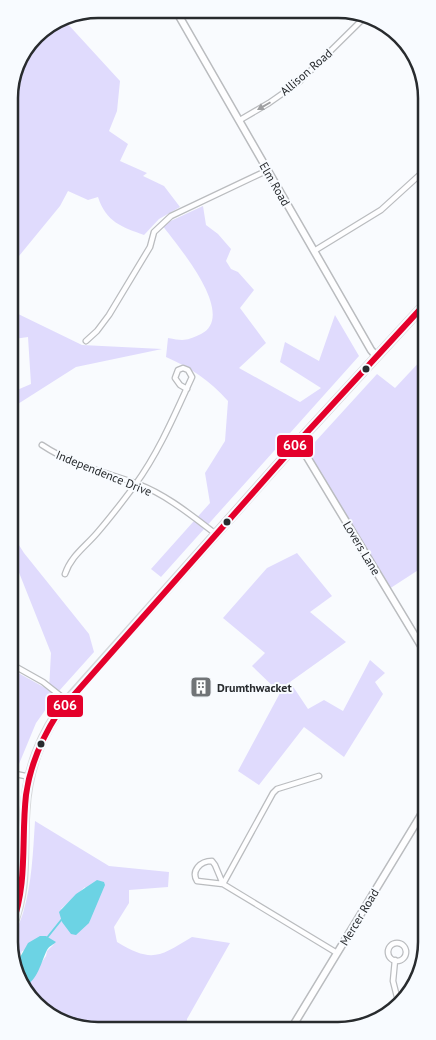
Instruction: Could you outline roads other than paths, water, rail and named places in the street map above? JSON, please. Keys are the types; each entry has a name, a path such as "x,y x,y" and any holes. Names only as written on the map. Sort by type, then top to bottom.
{"highway":[{"path":"18,905 22,892 25,810 30,777 44,736 67,702 298,442 418,312"}],"street":[{"name":"Elm Road","path":"180,18 371,350 377,357"},
{"name":"Allison Road","path":"240,120 299,82 361,21"},
{"path":"86,341 97,332 109,315 150,247 157,226 170,216 189,209 268,170"},
{"path":"314,251 381,210 418,176"},
{"path":"65,574 70,561 104,525 136,483 160,444 187,388 191,374 183,368 178,370 175,378 180,385 187,388"},
{"name":"Lovers Lane","path":"298,442 418,641"},
{"name":"Independence Drive","path":"42,446 85,467 136,483 170,501 216,534"},
{"path":"18,668 43,682 67,702"},
{"path":"18,774 30,777"},
{"path":"223,884 273,793 277,789 319,776"},
{"name":"Mercer Road","path":"295,1022 418,820"},
{"path":"223,884 212,861 203,862 195,870 194,876 199,882 223,884 337,954"},
{"path":"395,960 392,981 397,997"}],"water":[{"path":"97,880 104,882 105,885 89,923 76,935 71,934 62,922 59,912 76,894"},
{"path":"40,936 46,936 56,942 48,949 33,980 29,984 19,959 28,943"}],"waterway":[{"path":"46,939 62,919"}],"place":[{"name":"Drumthwacket","path":"201,687"}]}
